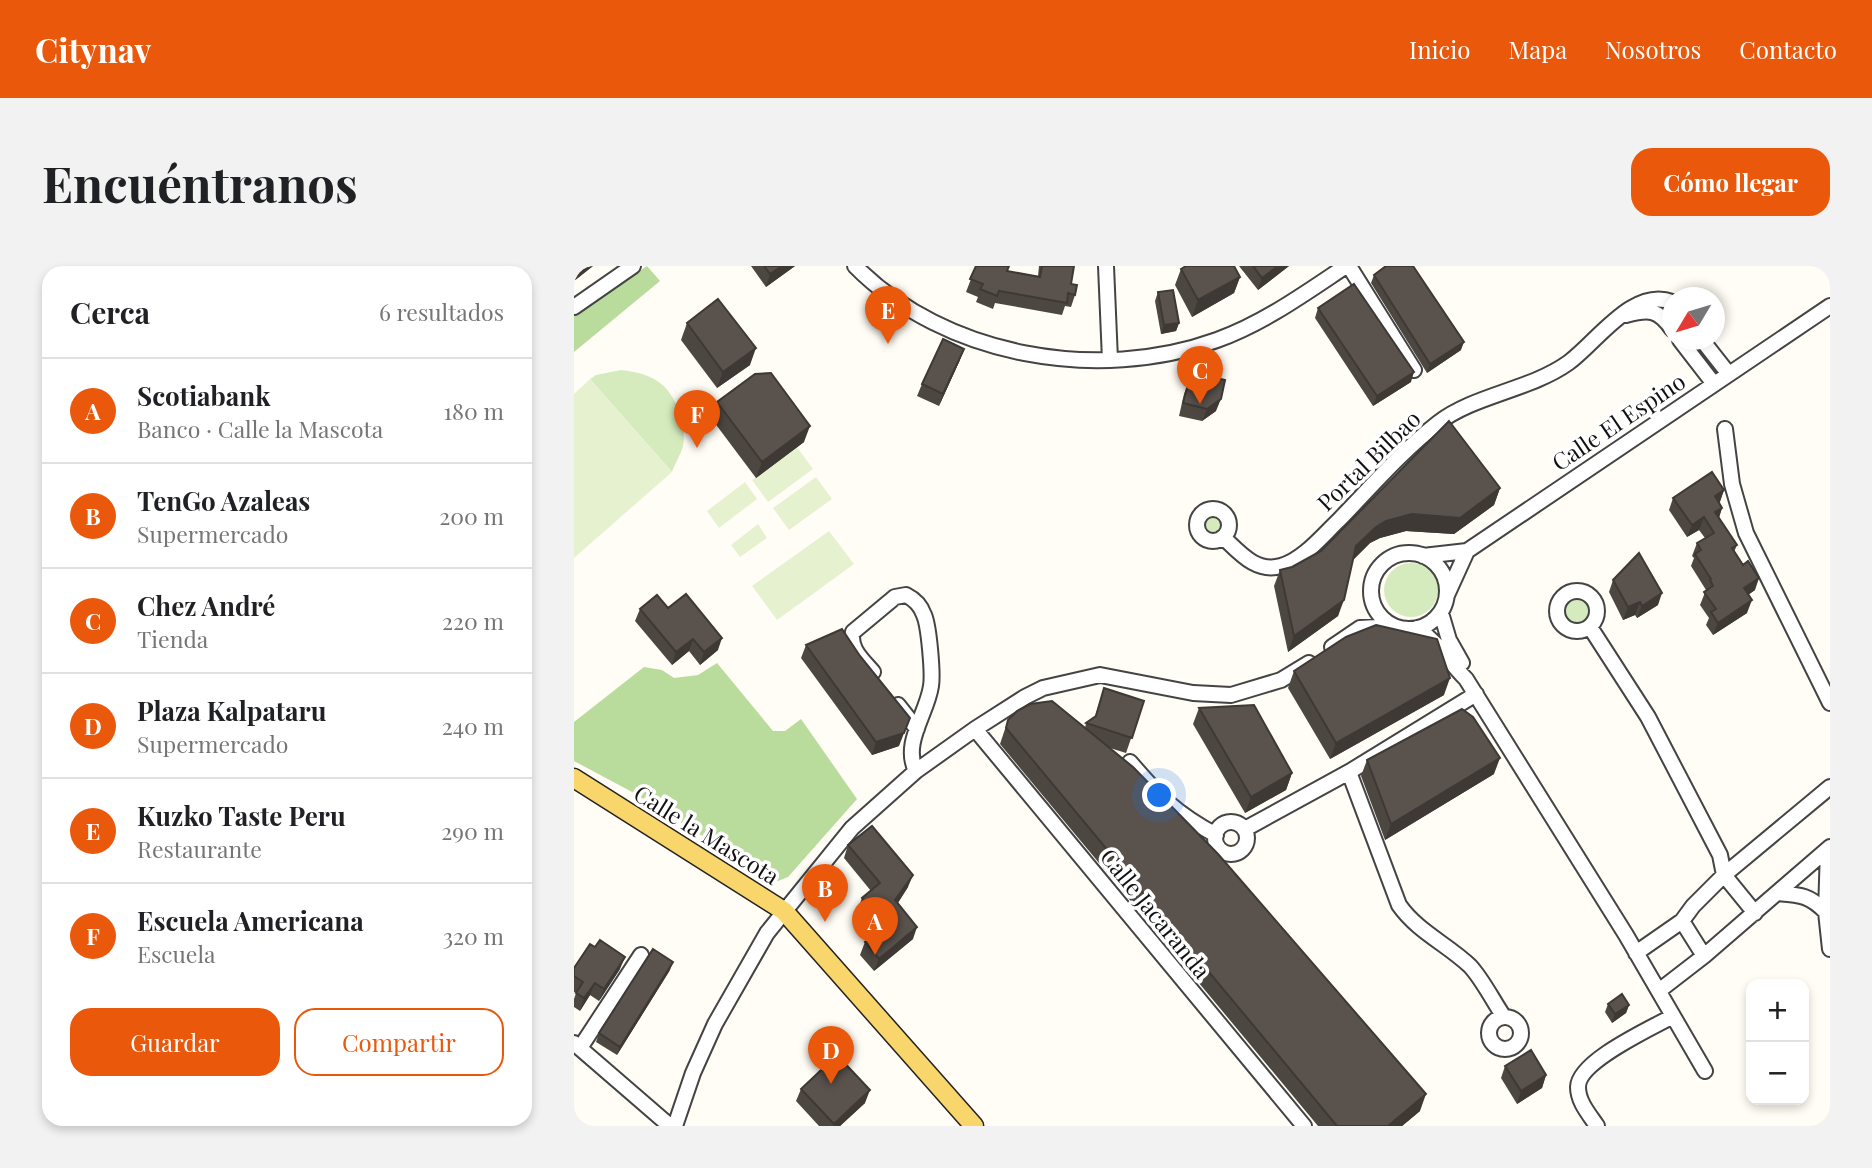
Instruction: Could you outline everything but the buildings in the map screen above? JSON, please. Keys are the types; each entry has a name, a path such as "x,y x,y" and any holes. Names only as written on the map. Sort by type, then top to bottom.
{"main road":[{"name":"Calle la Mascota","path":"574,778 783,911 974,1126"}],"street":[{"path":"574,307 633,266"},
{"path":"855,266 914,312 977,339 1036,355 1110,360 1152,357 1231,335 1268,317 1347,266 1414,370"},
{"path":"1106,266 1110,360"},
{"name":"Portal Bilbao","path":"1223,537 1252,563 1266,568 1292,562 1330,529 1410,447 1437,424 1456,412 1558,370 1643,300 1662,299"},
{"name":"Calle El Espino","path":"1423,556 1467,551 1830,306"},
{"path":"1621,316 1642,311 1655,312 1662,316"},
{"path":"1688,350 1714,384"},
{"path":"1710,350 1728,373"},
{"path":"1725,429 1732,484 1746,533 1830,703"},
{"path":"1372,591 1374,604 1380,614 1394,625 1405,629 1417,628 1433,621 1441,612 1467,551"},
{"path":"1360,628 1378,570 1390,559 1406,554 1423,556 1440,569 1447,585 1447,596"},
{"path":"916,729 853,647 851,637 857,627 895,597 906,595 923,611 929,648 931,687 916,729 911,762 916,771"},
{"path":"1441,612 1446,632 1466,679"},
{"path":"641,955 577,1046 672,1126 715,1024 748,964 783,911 852,828 916,771 975,729 1043,688 1091,676 1117,677 1219,696 1242,693 1288,677 1360,628 1394,625"},
{"path":"1590,627 1648,717 1720,855 1724,875 1755,913"},
{"path":"1417,628 1434,640 1476,694 1660,990 1705,1072"},
{"path":"1245,829 1349,772 1476,694"},
{"name":"Calle Jacaranda","path":"975,729 1304,1126"},
{"path":"1130,762 1158,796 1182,816 1216,835"},
{"path":"1349,772 1399,905 1429,936 1471,967 1504,1017"},
{"path":"1636,953 1682,921 1724,875 1830,786"},
{"path":"1226,822 1237,822 1247,834 1246,845 1233,854 1222,852 1216,835 1218,828 1226,822"},
{"path":"1660,990 1704,956 1829,848"},
{"path":"1829,848 1826,912 1830,949"},
{"path":"1777,893 1802,895 1814,900 1826,912"},
{"path":"1682,921 1704,956"},
{"path":"1597,1126 1581,1103 1577,1085 1584,1072 1610,1051 1673,1016"}],"green space":[{"path":"647,266 660,281 574,352 574,315"},
{"path":"621,370 642,374 658,381 675,402 681,417 684,438 672,472 590,379 596,375"},
{"path":"590,379 672,472 574,558 574,394"},
{"path":"797,447 813,469 768,502 752,480"},
{"path":"816,477 832,499 789,530 773,508"},
{"path":"745,482 757,499 719,528 707,511"},
{"path":"1212,516 1219,519 1222,526 1219,533 1212,536 1205,533 1202,526 1205,519"},
{"path":"758,524 767,538 740,557 731,545"},
{"path":"829,531 854,564 777,620 752,586"},
{"path":"1411,563 1430,571 1438,590 1430,609 1411,617 1392,609 1384,590 1392,571"},
{"path":"1576,596 1582,597 1590,605 1590,617 1582,625 1576,626 1570,625 1562,617 1561,611 1562,605 1570,597"},
{"path":"717,663 773,731 785,731 801,719 857,799 788,877 778,881 634,793 574,761 574,722 644,667 662,670 674,678 698,675"}],"place":[{"name":"Kuzko Taste Peru","path":"888,344"},
{"name":"Chez André","path":"1200,404"},
{"name":"Escuela Americana","path":"697,448"},
{"name":"TenGo Azaleas","path":"825,922"},
{"name":"Scotiabank","path":"875,955"},
{"name":"Plaza Kalpataru","path":"831,1084"}]}
